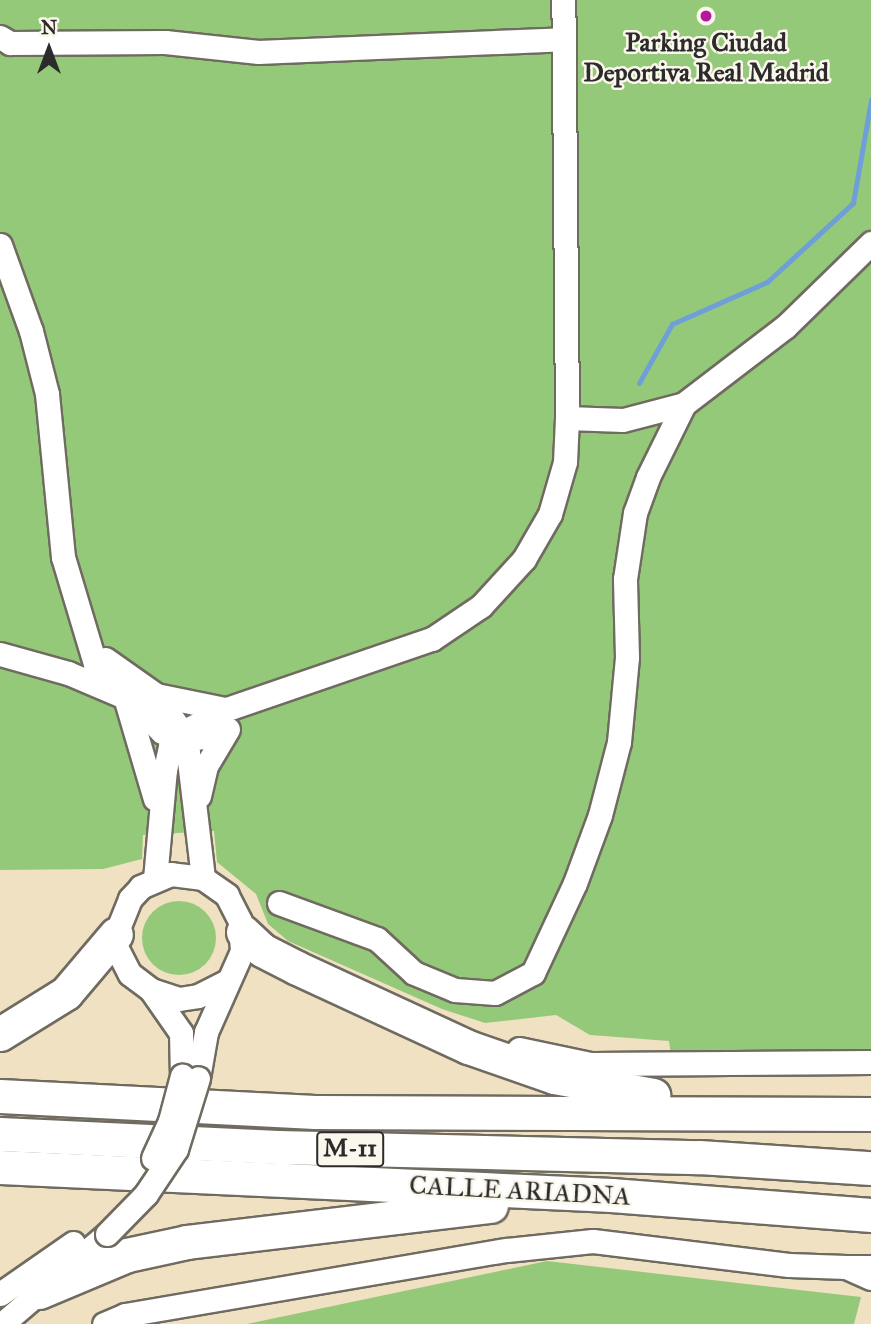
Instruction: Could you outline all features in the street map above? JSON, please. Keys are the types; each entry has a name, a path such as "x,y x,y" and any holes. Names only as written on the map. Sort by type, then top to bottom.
{"highway":[{"path":"243,932 262,950 392,1016 554,1077 767,1111"},
{"path":"0,1034 66,993 116,934"},
{"path":"0,1096 315,1112 767,1111 871,1114"},
{"name":"CALLE ARIADNA","path":"0,1134 278,1147 699,1157 871,1168"},
{"name":"CALLE ARIADNA","path":"0,1167 611,1195 871,1215"},
{"path":"39,1292 127,1255 187,1242 413,1213 611,1195"}],"street":[{"path":"155,879 165,770 170,747 179,734 227,709 272,697 432,639 481,606 524,559 550,514 565,462 567,418 563,0"},
{"path":"3,43 165,43 258,52 563,39"},
{"path":"567,418 623,420 684,404 786,326 871,243"},
{"path":"0,245 31,331 47,394 55,511 84,635 95,664 162,732 190,738 223,736"},
{"path":"279,903 377,939 414,974 455,990 495,993 533,974 575,883 603,803 619,742 626,657 625,579 635,513 684,404"},
{"path":"84,635 116,669 156,695 227,709"},
{"path":"0,654 68,673 125,697 147,761 161,829"},
{"path":"68,673 86,672 95,664"},
{"path":"156,695 177,725 188,752 203,878"},
{"path":"195,813 206,766 223,736 239,718 272,697"},
{"path":"0,1294 102,1228 146,1194 176,1149 190,1077 226,982 238,963 243,932 227,895 203,878 171,874 155,879 130,899 116,934 116,947 130,974 151,990 181,1033 190,1077"},
{"path":"297,968 391,1008 545,1057 635,1065 871,1062"},
{"path":"151,990 179,999 198,996 226,982"},
{"path":"2,1324 39,1292 102,1228"},
{"path":"104,1324 125,1315 507,1250 593,1241 789,1265 871,1266"},
{"path":"846,1267 871,1278"}],"green space":[{"path":"0,0 871,0 871,1054 671,1055 669,1041 590,1035 556,1015 485,1023 442,1009 288,941 268,924 256,894 217,862 214,831 143,835 142,859 103,869 0,870"},
{"path":"179,901 193,904 205,912 213,924 216,938 213,952 205,964 193,972 179,975 165,972 153,964 145,952 142,938 145,924 153,912 165,904"},
{"path":"547,1261 861,1297 854,1324 247,1324"}],"waterway":[{"path":"639,383 672,324 767,282 853,203 871,100"}],"place":[{"name":"Parking Ciudad Deportiva Real Madrid","path":"706,16"}]}
